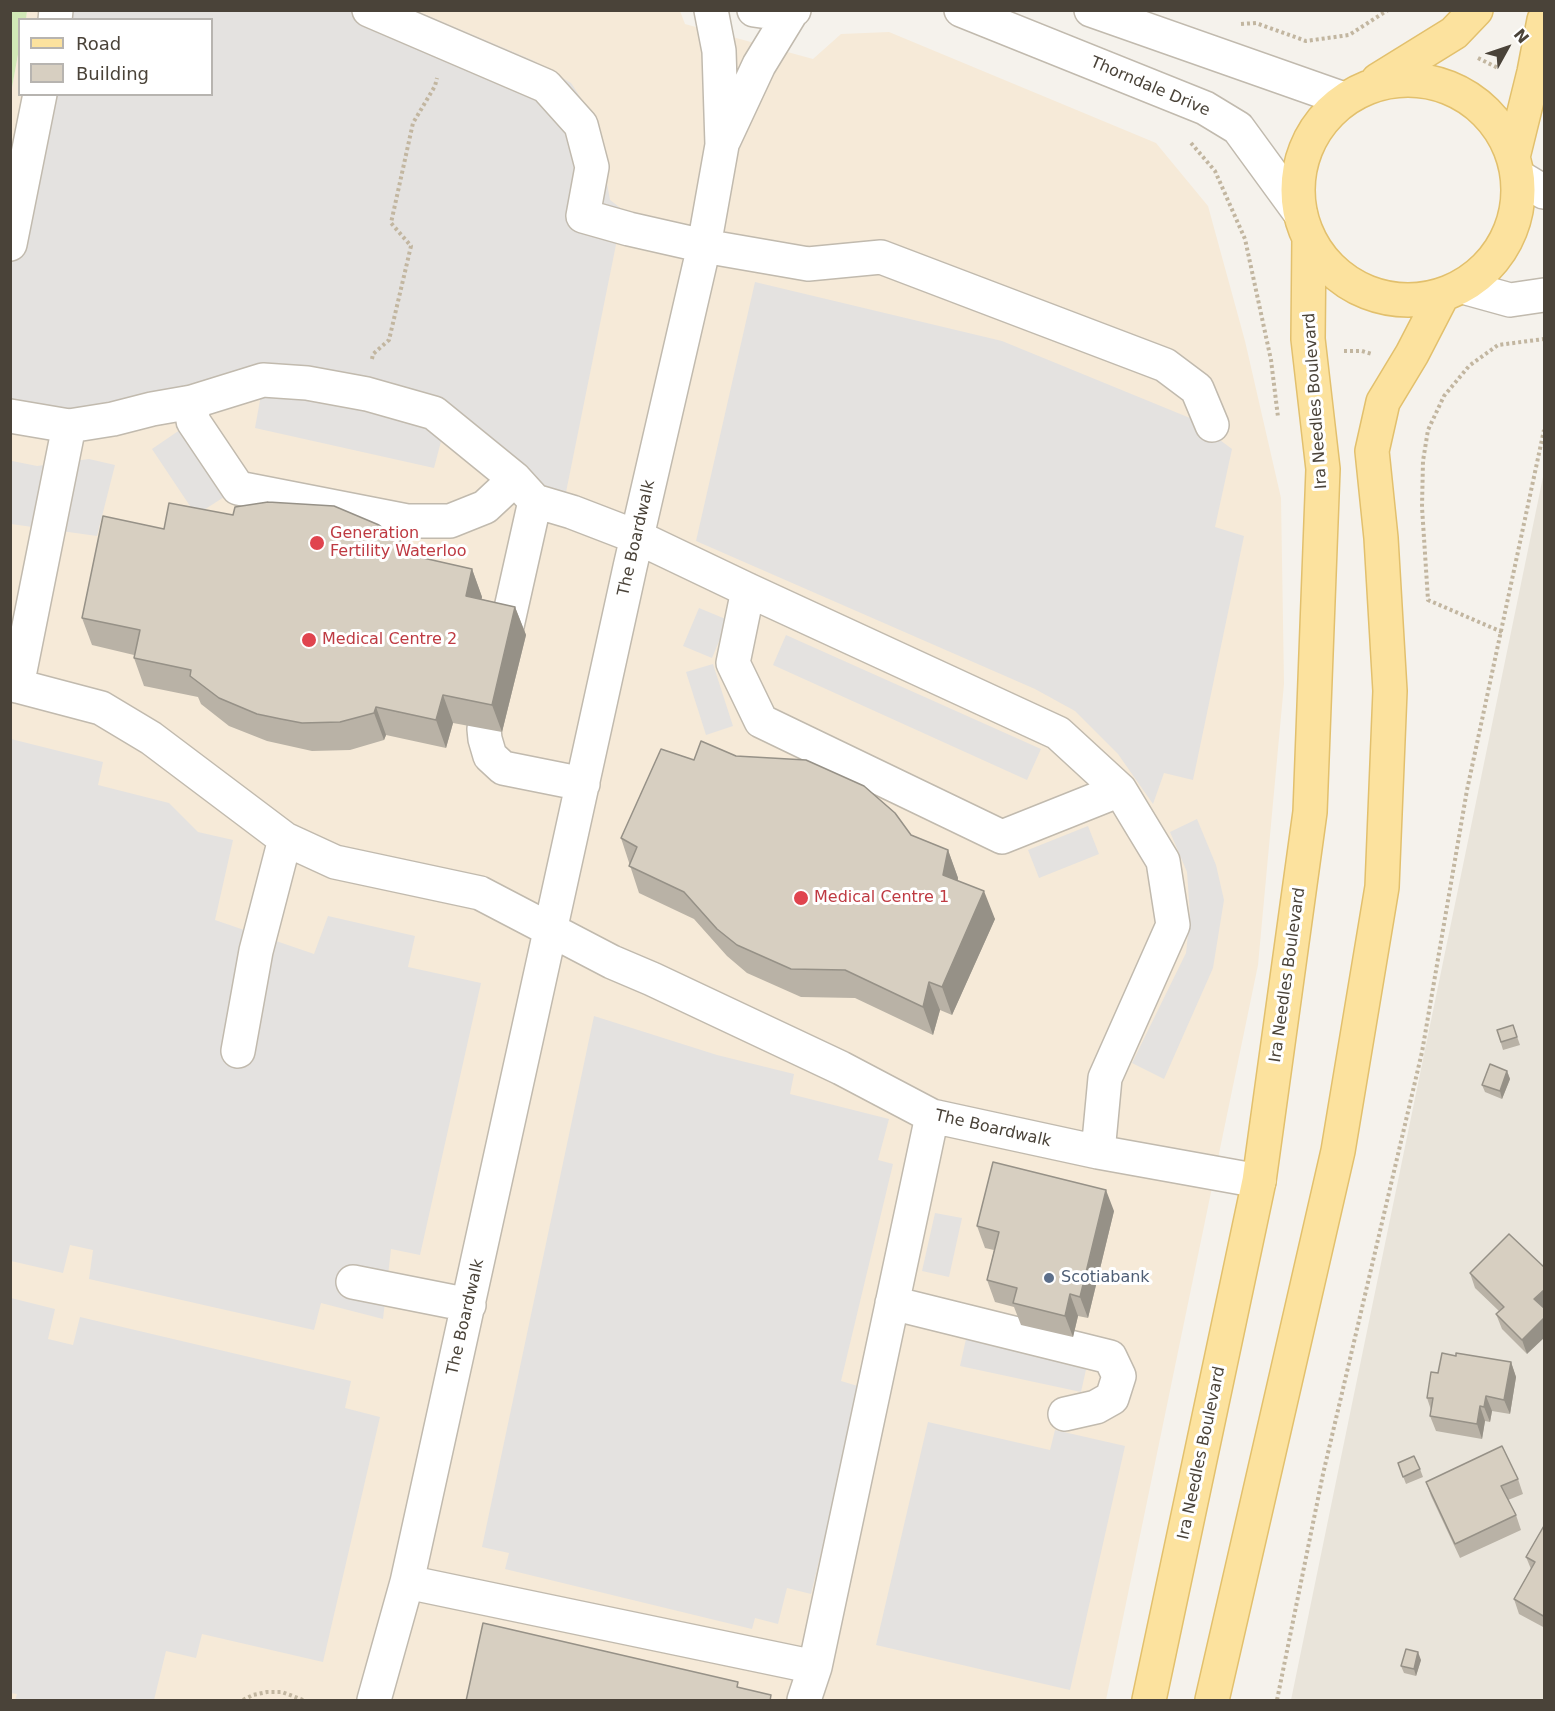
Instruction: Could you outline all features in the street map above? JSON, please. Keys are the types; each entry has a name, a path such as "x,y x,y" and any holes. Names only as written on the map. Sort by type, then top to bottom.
{"main road":[{"path":"1357,92 1454,33 1476,10"},
{"path":"1304,226 1326,264 1350,284 1379,297 1410,301 1452,291 1488,267 1508,241 1518,209 1526,174 1534,72 1545,20"},
{"path":"1357,92 1413,79 1456,89 1491,115 1526,174"},
{"name":"Ira Needles Boulevard","path":"1149,1701 1259,1180 1310,812 1323,469 1308,339 1304,226 1298,188 1300,162 1310,137 1325,116 1357,92"},
{"path":"1212,1701 1338,1151 1382,887 1390,691 1381,538 1372,451 1383,402 1452,291"}],"street":[{"path":"369,10 546,86 580,125 592,167 583,216 704,246 808,264 881,257 1165,364 1197,389 1212,424"},
{"name":"The Boardwalk","path":"374,1701 407,1582 637,537 704,246 722,145 719,51 711,10"},
{"path":"754,10 775,13 793,11"},
{"name":"Thorndale Drive","path":"962,10 1205,108 1238,128 1304,226"},
{"path":"1092,10 1357,92"},
{"name":"The Boardwalk","path":"722,145 759,65 793,11"},
{"path":"10,244 40,96"},
{"path":"1452,291 1510,300 1545,295"},
{"path":"10,416 69,426 192,402 263,380 307,383 367,394 434,413 525,490 572,512 637,537 1059,733 1120,790 1162,861 1173,925 1105,1078 1098,1152"},
{"path":"192,402 193,421 238,488 407,521 450,521 525,490"},
{"path":"69,426 14,685 101,708 151,738 285,839 335,862 480,893 550,931"},
{"path":"525,490 484,729 485,739 490,756 503,768 583,784"},
{"path":"748,590 733,663 761,722 1002,837 1120,790"},
{"path":"238,1051 256,951 285,839"},
{"name":"The Boardwalk","path":"550,931 612,963 652,979 841,1068 932,1116 1098,1152 1259,1180"},
{"path":"804,1701 815,1667 932,1116"},
{"path":"353,1282 469,1305"},
{"path":"892,1303 1110,1356 1119,1376 1112,1398 1096,1407 1065,1414"},
{"path":"407,1582 815,1667"}],"path":[{"path":"1237,25 1256,23 1306,41 1349,35 1388,10"},
{"path":"372,363 374,354 389,340 411,246 391,223 412,123 435,86 444,43"},
{"path":"1474,53 1480,60 1496,68 1506,69"},
{"path":"1189,142 1215,171 1245,239 1271,360 1280,426"},
{"path":"1502,632 1428,600 1422,507 1423,461 1428,429 1444,396 1469,366 1498,345 1545,339"},
{"path":"1341,351 1362,351 1383,357"},
{"path":"1276,1701 1323,1474 1422,1052 1467,790 1545,430"},
{"path":"243,1701 253,1695 282,1692 303,1701"}],"shaded area":[{"path":"27,11 680,11 685,24 813,59 841,34 889,32 1156,143 1208,206 1245,341 1281,498 1284,684 1258,965 1106,1700 11,1700 11,93 18,54 18,96 213,96 213,18 26,18"},
{"path":"46,11 417,11 532,60 571,83 596,121 610,200 623,210 562,512 444,430 434,468 255,428 263,384 183,402 11,418 11,193 30,96 213,96 213,18 45,18"},
{"path":"755,282 1002,341 1190,418 1232,449 1215,527 1244,536 1193,780 1164,773 1153,804 1118,754 1075,711 1035,689 696,541"},
{"path":"193,421 238,488 196,515 152,449"},
{"path":"89,459 115,465 97,536 11,524 12,461 37,466"},
{"path":"1544,472 1544,1700 1291,1700"},
{"path":"699,608 728,620 712,658 683,646"},
{"path":"786,635 1041,749 1027,780 773,665"},
{"path":"713,664 733,726 706,735 686,672"},
{"path":"11,739 103,762 98,785 169,803 198,832 233,840 215,920 314,954 328,916 415,936 408,967 481,983 420,1255 391,1249 383,1319 321,1303 314,1330 89,1279 93,1250 70,1245 63,1273 11,1261"},
{"path":"1197,819 1216,865 1224,900 1213,968 1164,1079 1132,1063 1186,953 1190,915 1187,872 1170,832"},
{"path":"1088,826 1099,854 1039,878 1028,850"},
{"path":"594,1016 717,1055 794,1074 790,1094 889,1119 878,1160 893,1164 841,1381 861,1387 811,1594 787,1588 778,1624 755,1618 752,1629 505,1569 509,1553 482,1547"},
{"path":"935,1213 962,1218 949,1277 922,1271"},
{"path":"11,1298 55,1309 48,1339 73,1345 80,1317 351,1381 345,1408 380,1417 323,1662 202,1634 196,1658 166,1651 154,1700 15,1700 17,1694 10,1693"},
{"path":"966,1339 1087,1365 1081,1392 960,1366"},
{"path":"928,1422 1050,1450 1055,1430 1125,1446 1070,1690 876,1645"}],"green space":[{"path":"11,10 27,11 26,18 18,18 18,54 11,93"}],"building":[{"name":"Medical Centre 2","path":"268,502 334,506 379,525 411,549 410,555 472,569 466,596 515,607 492,705 443,695 436,720 376,707 374,713 340,722 302,723 257,714 219,698 190,676 191,670 134,658 140,630 82,618 103,516 164,529 169,503 233,515 235,507"},
{"name":"Medical Centre 1","path":"701,741 736,756 806,760 864,786 895,813 911,835 948,850 943,875 984,891 942,987 929,982 923,1007 845,970 791,969 737,945 717,929 684,892 629,866 637,847 621,838 661,749 694,760"},
{"path":"1513,1025 1517,1037 1501,1042 1497,1030"},
{"path":"1490,1064 1507,1071 1500,1091 1482,1085"},
{"name":"Scotiabank","path":"993,1162 1106,1190 1080,1297 1070,1294 1065,1316 1013,1303 1017,1288 987,1280 999,1232 977,1226"},
{"path":"1509,1234 1545,1268 1545,1289 1534,1299 1545,1309 1545,1317 1522,1340 1496,1314 1504,1307 1470,1273"},
{"path":"1442,1353 1456,1356 1456,1353 1511,1362 1504,1400 1486,1396 1484,1407 1480,1406 1477,1424 1430,1416 1433,1398 1427,1398 1431,1372 1438,1373"},
{"path":"1502,1446 1518,1479 1501,1486 1516,1515 1455,1544 1426,1482"},
{"path":"1414,1456 1420,1469 1403,1477 1398,1463"},
{"path":"1545,1524 1545,1617 1514,1599 1535,1562 1526,1557"},
{"path":"483,1623 738,1682 737,1687 771,1695 770,1701 466,1701"},
{"path":"1406,1649 1418,1652 1414,1669 1401,1666"}],"place":[{"name":"Generation Fertility Waterloo","path":"317,543"},
{"name":"Medical Centre 2","path":"309,640"},
{"name":"Medical Centre 1","path":"801,898"},
{"name":"Scotiabank","path":"1049,1278"}]}
